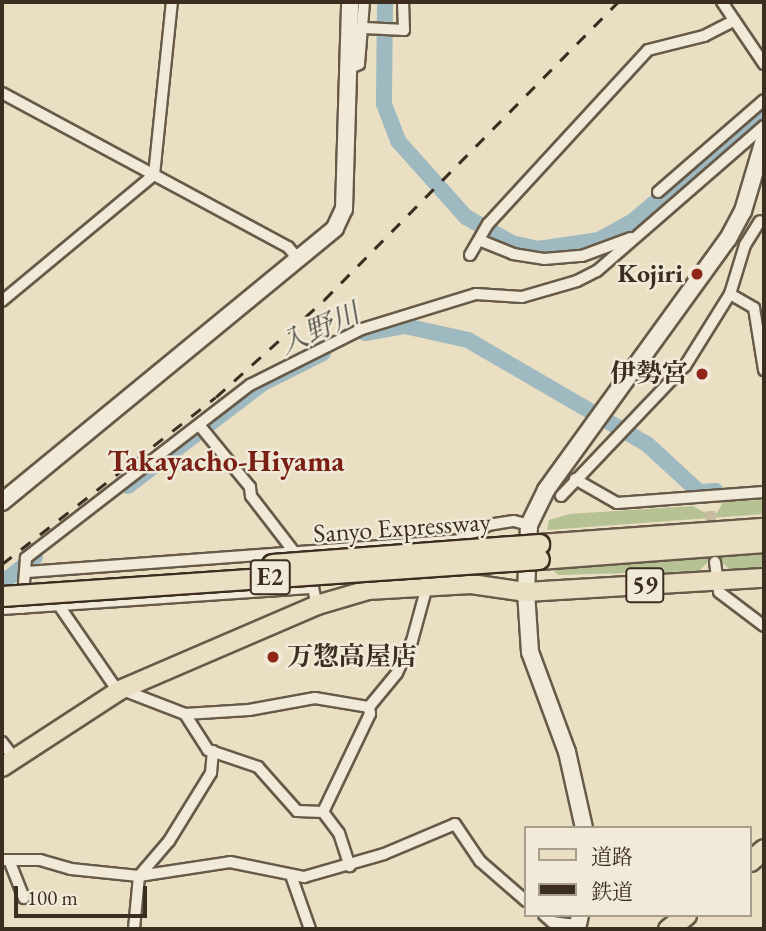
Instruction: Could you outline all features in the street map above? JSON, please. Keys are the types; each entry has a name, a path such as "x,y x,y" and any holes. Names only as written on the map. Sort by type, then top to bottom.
{"highway":[{"name":"Sanyo Expressway","path":"2,596 539,551 764,528"},
{"name":"Sanyo Expressway","path":"2,584 539,551 764,542"},
{"path":"668,929 683,917"},
{"path":"685,929 700,917"}],"main road":[{"name":"59","path":"8,762 120,690 315,597 368,590 471,584 526,592 717,571 764,578"}],"street":[{"path":"2,301 154,175 172,2"},
{"path":"2,502 335,228 344,209 350,2"},
{"path":"348,69 359,64 367,29 363,2"},
{"path":"367,29 404,30 403,2"},
{"path":"722,2 764,64"},
{"path":"470,255 482,235 648,50 704,36 734,21"},
{"path":"2,93 288,247 298,259"},
{"path":"658,192 764,100"},
{"path":"22,608 26,568 203,429 250,385 339,339 476,294 522,297 560,288 597,271 764,126"},
{"path":"584,826 567,752 530,652 526,592 529,525 546,490 707,270 743,211 764,140"},
{"path":"561,496 685,366 730,294 745,245 762,223 743,211"},
{"path":"482,235 513,254 544,259 582,256 633,239"},
{"path":"730,294 754,308 764,370"},
{"path":"2,609 315,597 316,581 203,429"},
{"path":"575,479 617,503 764,492"},
{"path":"709,498 710,511"},
{"path":"26,568 459,540 488,525 514,521 529,525"},
{"path":"717,571 719,592 764,626"},
{"path":"323,812 369,707 397,673 412,641 427,586"},
{"path":"60,607 120,690 185,714 249,710 315,698 369,707"},
{"path":"185,714 213,751 258,767 297,811 323,812"},
{"path":"2,741 8,762"},
{"path":"134,929 139,876 169,841 211,773 213,751"},
{"path":"323,812 339,833 350,866"},
{"path":"24,898 5,860 40,860 71,869 139,876 230,862 292,878 318,876 454,824 480,860 524,899"},
{"path":"292,878 310,929"},
{"path":"546,917 552,922 578,923"}],"green space":[{"path":"764,500 764,514 547,530 549,520 569,514 693,506 707,514 717,513 723,502"},
{"path":"764,554 764,568 730,570 720,560 709,561 699,571 558,575 550,567"}],"waterway":[{"path":"385,2 384,104 398,141 466,217 512,243 538,249 599,240 633,221 764,110"},
{"name":"入野川","path":"365,333 405,326 468,340 647,444 699,492 716,491"},
{"name":"入野川","path":"128,486 263,383 323,353"},
{"name":"入野川","path":"2,583 35,557"}],"tunnel":[{"path":"710,511 715,562"}],"railway":[{"path":"2,564 216,397 324,300 618,2"}],"place":[{"name":"Kojiri","path":"697,274"},
{"name":"伊勢宮","path":"702,374"},
{"name":"万惣高屋店","path":"273,657"}],"district":[{"name":"Takayacho-Hiyama","path":"226,461"}]}
